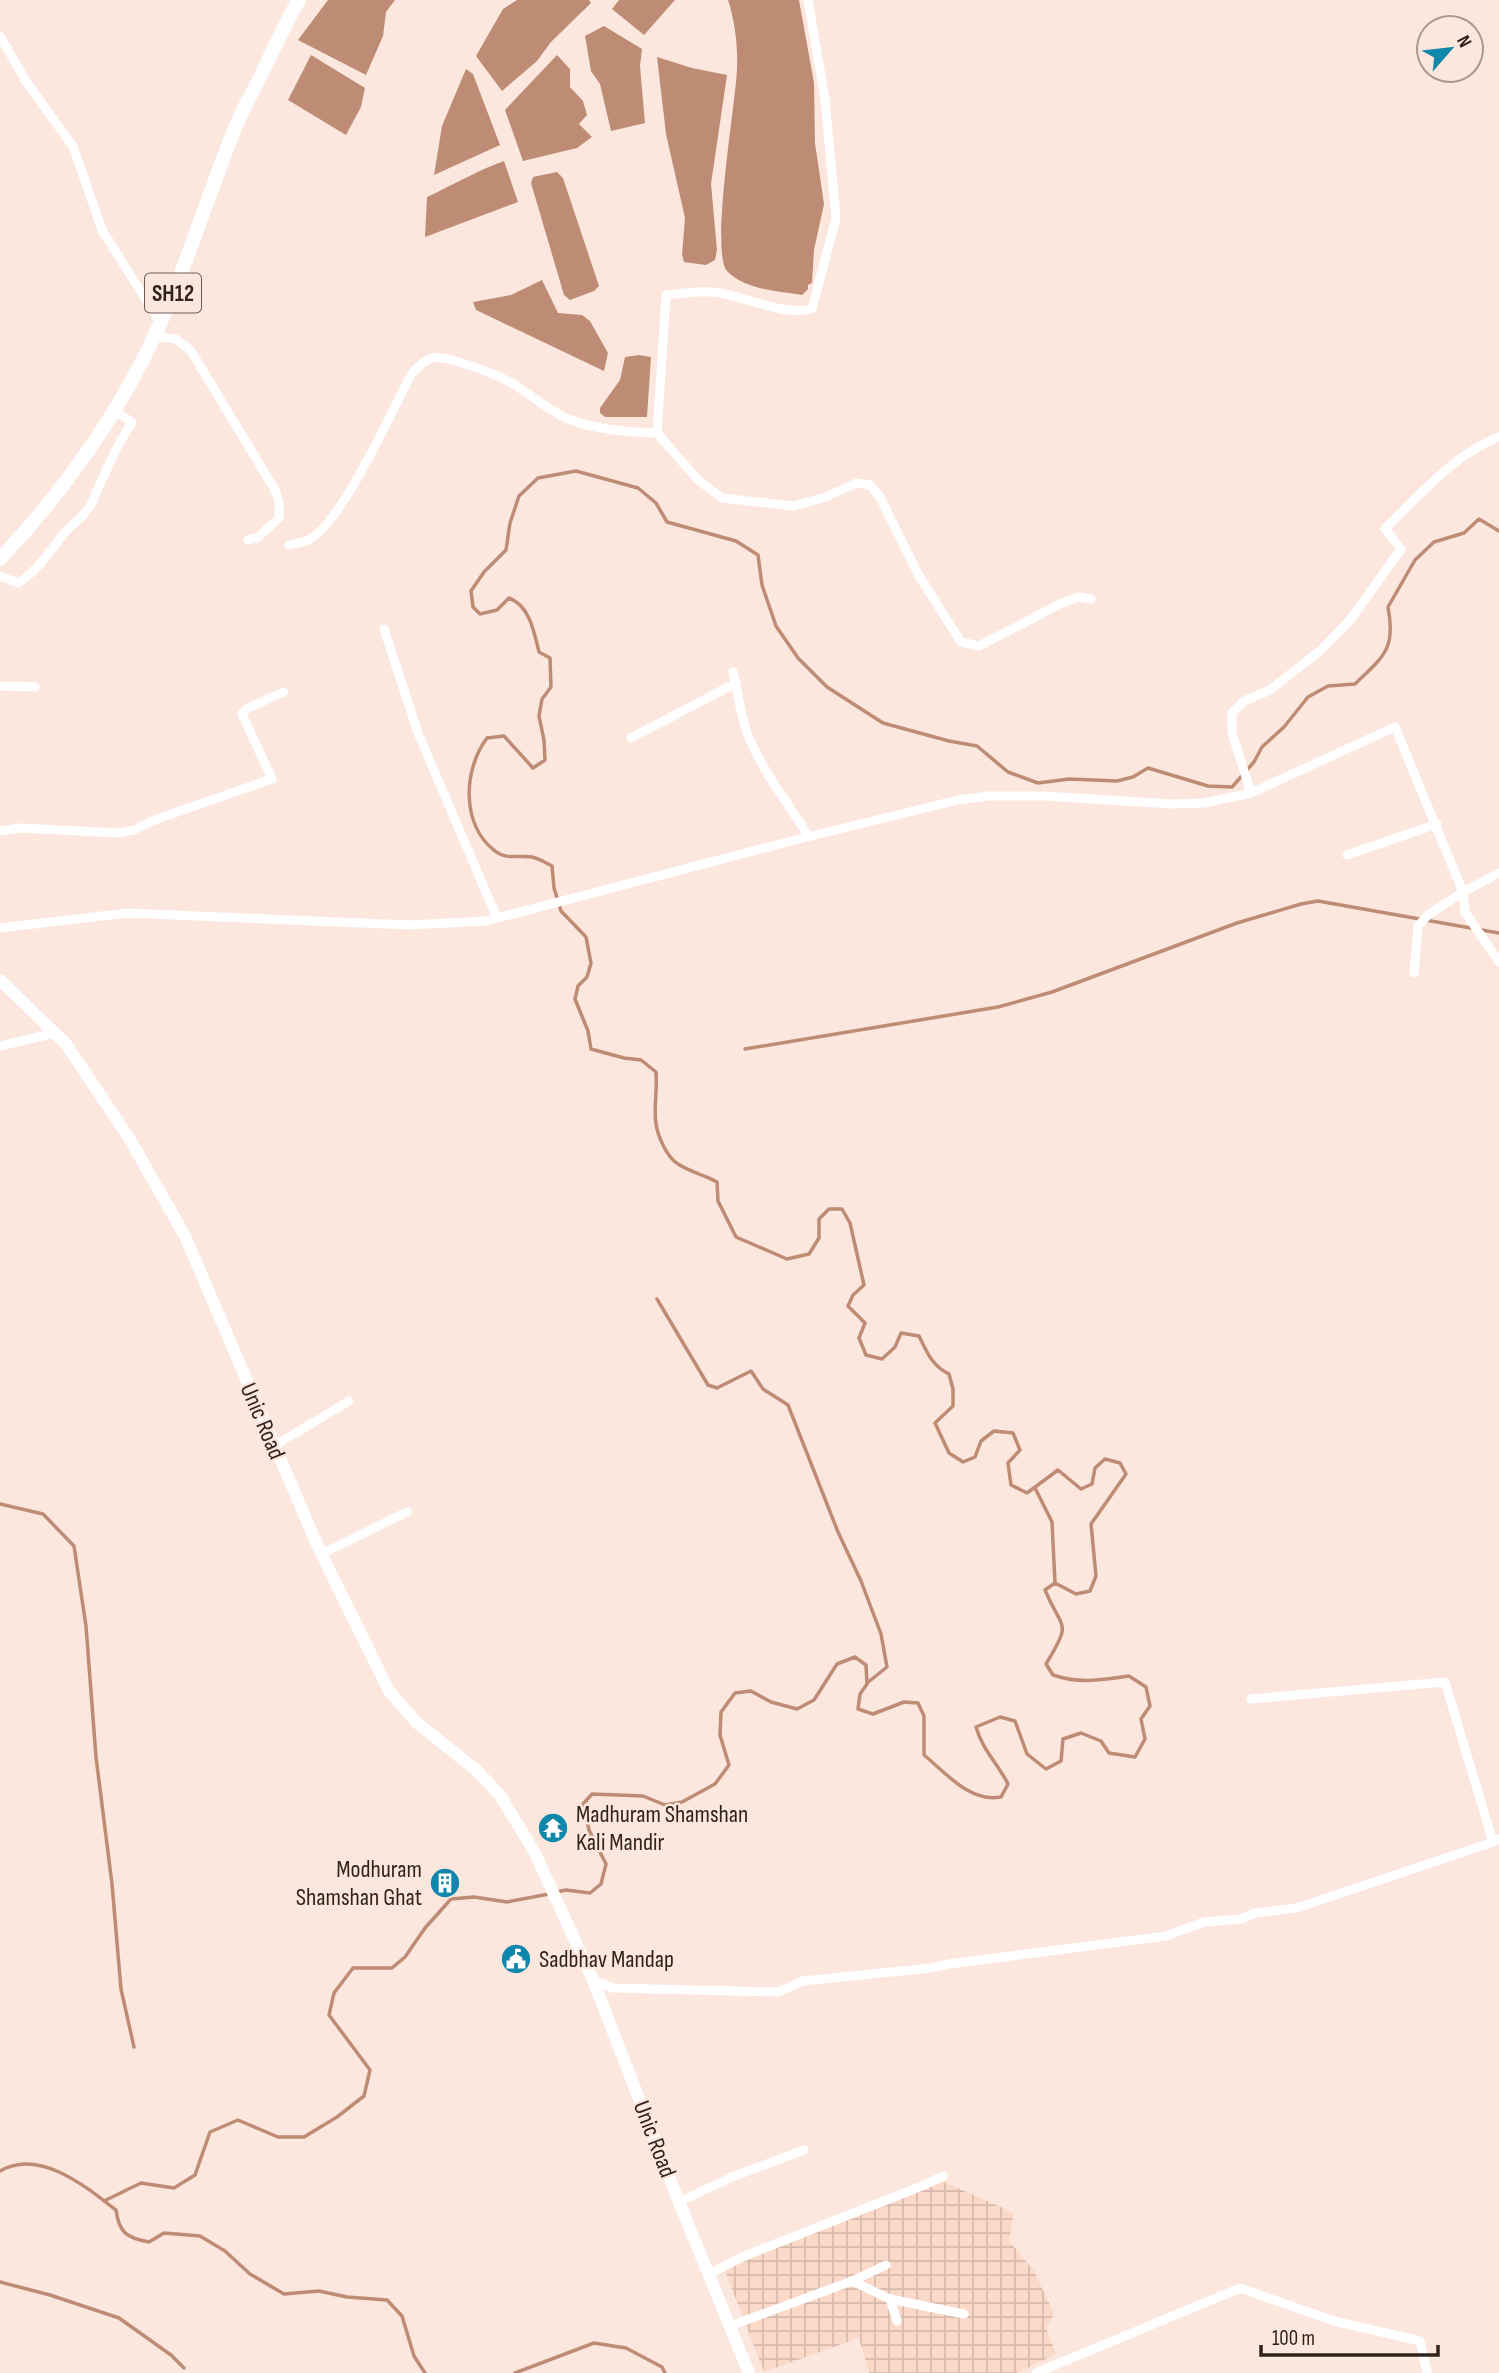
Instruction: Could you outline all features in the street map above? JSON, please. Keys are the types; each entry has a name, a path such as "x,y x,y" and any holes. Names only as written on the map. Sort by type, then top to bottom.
{"main road":[{"name":"SH12","path":"0,559 41,516 91,450 114,411 157,329 186,261 236,125 299,0"},
{"name":"Unic Road","path":"0,980 66,1044 129,1138 185,1236 321,1554 389,1691 416,1722 476,1770 500,1795 535,1853 593,1980 749,2373"}],"street":[{"path":"808,0 825,99 836,218 812,309 804,311 778,307 717,292 694,291 666,295 657,433 698,480 722,498 793,506 826,498 856,483 870,485 880,497 918,575 961,642 979,646 1062,603 1079,597 1091,598"},
{"path":"0,36 27,83 73,146 102,230 157,329 191,351 275,490 279,502 279,518 257,538 248,540"},
{"path":"289,545 310,539 320,531 344,501 412,373 432,358 445,358 495,376 516,386 564,417 586,425 633,433 657,433"},
{"path":"0,576 18,583 30,575 62,535 90,507 116,446 132,422 114,411"},
{"path":"1250,788 1232,733 1232,713 1244,701 1270,690 1292,674 1341,630 1401,549 1385,529 1448,467 1472,450 1499,437"},
{"path":"384,629 418,733 496,918"},
{"path":"733,672 749,738 772,783 792,808 809,837"},
{"path":"631,738 736,683"},
{"path":"0,686 35,687"},
{"path":"0,831 20,828 118,833 134,830 157,819 272,779 242,714 246,709 284,692"},
{"path":"0,928 127,914 409,925 486,921 958,800 988,796 1204,803 1250,788 1395,727 1463,892 1465,912 1499,962"},
{"path":"1347,855 1437,824"},
{"path":"1414,973 1418,926 1428,915 1463,892 1499,873"},
{"path":"0,1046 55,1033"},
{"path":"274,1446 349,1401"},
{"path":"321,1554 407,1512"},
{"path":"593,1980 613,1988 779,1992 802,1981 931,1968 1166,1936 1205,1922 1241,1919 1255,1913 1297,1908 1496,1840 1446,1682 1251,1699"},
{"path":"679,2202 732,2177 804,2150"},
{"path":"709,2274 742,2257 943,2176"},
{"path":"730,2326 852,2281 886,2265"},
{"path":"852,2281 890,2299 964,2314"},
{"path":"1036,2373 1240,2288 1334,2321 1420,2341 1427,2373"},
{"path":"890,2299 897,2321"}],"shaded area":[{"path":"328,0 395,0 386,12 383,36 366,75 298,40"},
{"path":"517,0 589,0 591,3 551,42 537,61 502,91 476,56 503,9"},
{"path":"619,0 675,0 644,35 612,9"},
{"path":"728,0 799,0 814,83 815,143 824,204 814,250 812,283 802,295 762,289 743,282 727,271 723,258 722,207 737,61 734,25"},
{"path":"604,26 642,49 640,66 645,123 611,131 600,84 591,71 585,36"},
{"path":"311,55 365,88 361,107 346,135 288,100"},
{"path":"557,55 570,69 570,87 583,101 587,115 579,124 592,137 577,148 523,161 505,110"},
{"path":"657,57 727,75 711,184 717,250 715,260 706,265 684,262 682,255 685,218 666,134"},
{"path":"466,69 473,74 500,145 434,175 442,126"},
{"path":"504,161 518,202 425,237 427,197"},
{"path":"557,172 563,178 599,286 594,291 570,300 564,295 531,183 533,177"},
{"path":"542,280 558,313 582,315 590,321 608,353 604,371 476,310 473,302 511,295"},
{"path":"625,357 651,357 647,417 605,417 600,413 600,408 620,380"},
{"path":"944,2182 1014,2213 1009,2241 1034,2271 1054,2314 1046,2328 1056,2354 1017,2373 869,2373 859,2338 764,2372 725,2271 770,2249"}],"waterway":[{"path":"556,1892 566,1890 590,1893 601,1884 606,1864 589,1830 583,1804 592,1794 643,1796 665,1805 682,1802 715,1784 729,1765 720,1735 721,1712 735,1693 751,1691 771,1702 797,1709 814,1700 837,1664 855,1657 866,1665 867,1684 860,1694 858,1709 873,1714 904,1702 918,1703 924,1716 924,1755 959,1785 979,1796 990,1798 1001,1797 1008,1784 982,1742 976,1727 1000,1717 1015,1721 1027,1754 1046,1769 1061,1761 1063,1739 1081,1733 1101,1741 1109,1753 1135,1757 1145,1739 1141,1719 1150,1706 1146,1687 1129,1676 1072,1680 1053,1675 1046,1664 1060,1640 1062,1626 1045,1590 1055,1583 1076,1594 1090,1591 1096,1576 1091,1524 1126,1474 1120,1463 1105,1459 1095,1468 1092,1484 1081,1489 1058,1470 1027,1493 1011,1485 1008,1463 1020,1450 1013,1433 994,1431 981,1441 975,1457 963,1462 949,1453 935,1423 953,1406 953,1389 949,1374 934,1363 919,1336 901,1333 895,1347 882,1359 866,1355 859,1338 865,1323 848,1306 853,1295 864,1285 850,1223 842,1209 829,1209 819,1219 819,1238 809,1254 787,1259 736,1237 718,1201 717,1182 678,1164 659,1137 655,1119 656,1072 641,1060 591,1049 588,1031 575,999 578,986 587,977 591,963 586,937 561,911 554,888 552,866 534,858 508,856 495,851 476,827 469,797 473,766 487,738 504,736 533,768 545,760 539,716 542,699 551,687 550,658 539,652 530,621 522,607 509,598 497,610 480,614 473,607 471,591 484,572 506,550 510,523 519,496 538,478 576,471 638,488 656,503 667,522 736,541 758,555 762,585 776,626 798,658 827,687 883,723 977,746 1008,772 1038,783 1069,779 1117,781 1133,777 1148,768 1208,786 1232,787 1254,762 1262,747 1284,727 1308,697 1328,686 1355,684 1374,666 1389,642 1388,607 1415,560 1434,542 1464,533 1479,519 1499,531"},
{"path":"745,1049 998,1007 1052,992 1237,923 1318,901 1499,933"},
{"path":"657,1299 708,1385 717,1388 751,1371 763,1389 788,1405 881,1634 887,1667 867,1683"},
{"path":"1035,1488 1052,1522 1055,1583"},
{"path":"0,1504 43,1514 74,1546 86,1626 96,1757 112,1884 121,1989 134,2047"},
{"path":"104,2201 141,2183 174,2188 195,2175 210,2132 238,2120 278,2137 304,2137 337,2117 364,2096 370,2070 329,2015 334,1993 353,1968 392,1968 405,1957 425,1928 451,1899 474,1897 507,1902 549,1894"},
{"path":"0,2171 15,2165 30,2164 61,2173 116,2210 122,2229 135,2239 149,2242 164,2233 200,2236 225,2251 250,2274 284,2294 319,2291 347,2297 387,2300 402,2316 414,2356 425,2373"},
{"path":"0,2282 119,2318 171,2355 184,2368"},
{"path":"515,2373 594,2343 626,2348 662,2367 665,2373"}],"place":[{"name":"Madhuram Shamshan Kali Mandir","path":"553,1828"},
{"name":"Modhuram Shamshan Ghat","path":"445,1883"},
{"name":"Sadbhav Mandap","path":"516,1959"}]}
